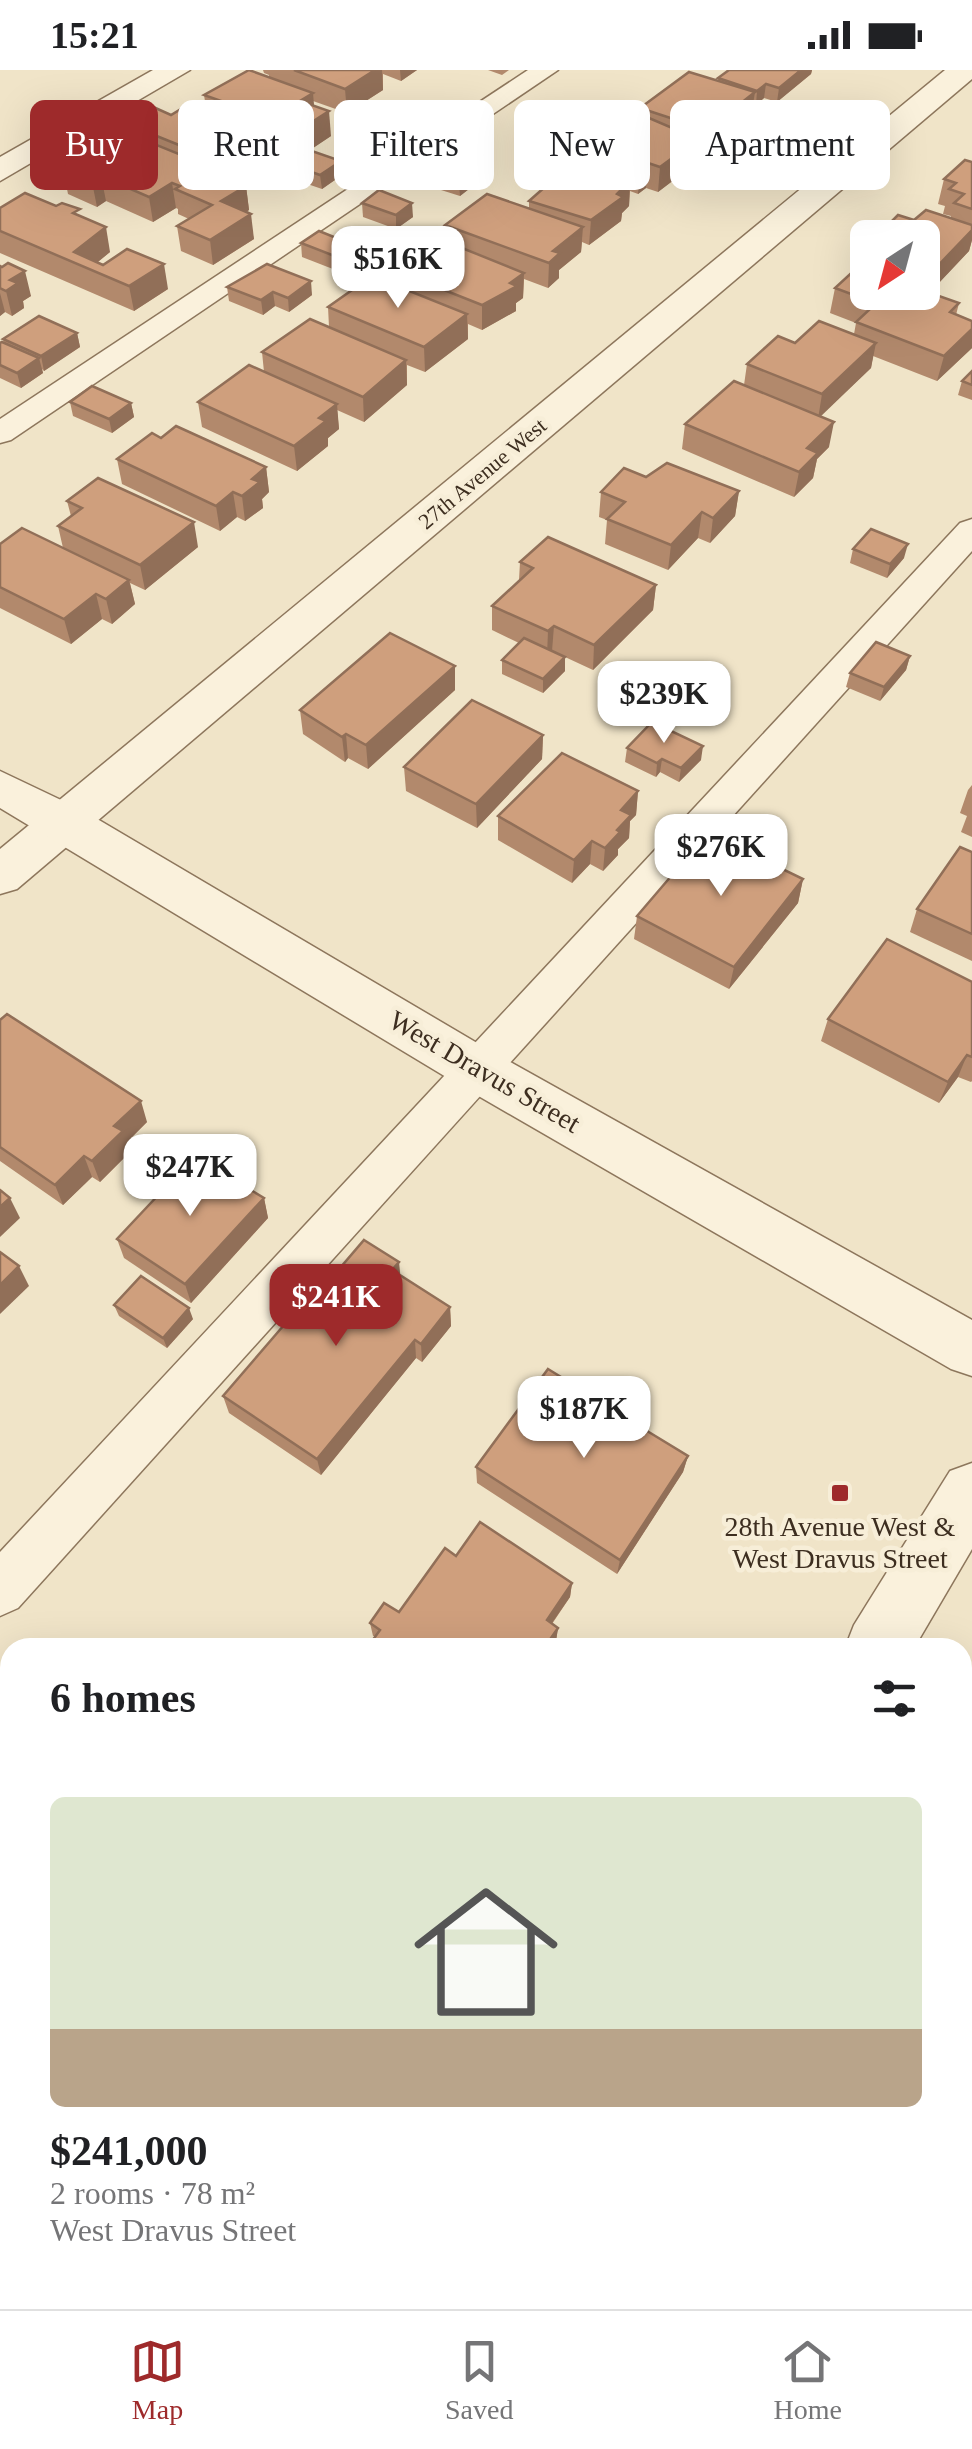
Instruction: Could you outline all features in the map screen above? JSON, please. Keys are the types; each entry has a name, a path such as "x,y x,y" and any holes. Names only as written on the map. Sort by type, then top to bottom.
{"street":[{"path":"0,171 174,70"},
{"name":"27th Avenue West","path":"0,876 964,70"},
{"name":"West Dravus Street","path":"0,788 66,822 475,1068 972,1350"},
{"path":"882,1638 972,1492"}],"lane":[{"path":"0,433 544,70"},
{"path":"0,1590 972,530"}],"building":[{"path":"249,70 313,93 302,100 218,100 204,95"},
{"path":"294,70 375,70 345,89"},
{"path":"729,70 801,70 779,88 766,84 757,91 718,78"},
{"path":"689,72 755,92 745,100 670,100 670,118 650,111 650,101"},
{"path":"314,106 329,111 314,121"},
{"path":"158,109 171,115 178,111 178,145 158,137"},
{"path":"650,118 670,127 670,160 660,167 650,164"},
{"path":"158,145 178,154 178,185 172,183 149,197 133,190 158,190"},
{"path":"314,152 334,159 334,166 320,175 314,173"},
{"path":"965,160 972,162 972,209 954,203 964,194 949,189 956,183 944,179"},
{"path":"175,189 239,190 221,201 251,214 210,240 177,226 212,205"},
{"path":"379,190 412,203 396,215 362,203"},
{"path":"541,190 621,190 617,194 623,197 591,220 529,201"},
{"path":"25,193 56,206 62,203 80,209 73,213 106,227 74,252 103,265 127,249 164,264 129,286 0,231 0,208"},
{"path":"487,194 583,227 553,251 560,253 549,263 445,225"},
{"path":"926,210 972,225 972,230 940,263 940,220 914,220"},
{"path":"319,231 354,245 337,257 301,243"},
{"path":"457,246 524,273 510,283 517,286 482,305 401,273 420,259 433,264"},
{"path":"8,263 25,271 10,280 18,283 6,291 0,288 0,266"},
{"path":"267,264 311,281 288,298 273,292 261,300 227,287"},
{"path":"850,274 850,294 835,288"},
{"path":"372,276 467,314 424,347 328,307"},
{"path":"940,296 959,303 950,312 972,321 972,329 944,356 856,322 869,310 940,310"},
{"path":"39,316 77,333 41,356 3,339"},
{"path":"310,319 406,360 363,397 262,352"},
{"path":"819,321 876,343 822,394 747,364 778,336 795,343"},
{"path":"2,342 39,358 17,373 0,365"},
{"path":"249,365 337,404 319,418 326,421 294,446 198,402"},
{"path":"972,371 972,385 962,381"},
{"path":"734,381 834,422 807,448 818,453 799,472 685,424"},
{"path":"92,386 131,403 109,419 70,402"},
{"path":"176,426 266,467 252,479 260,482 242,496 233,492 216,506 117,459 152,433 161,438"},
{"path":"667,463 739,491 713,518 702,512 671,545 607,519 625,502 601,492 624,468 646,477"},
{"path":"98,478 194,522 140,565 58,526 82,508 67,501"},
{"path":"22,528 129,580 106,599 96,594 64,619 0,587 0,544"},
{"path":"871,529 908,544 890,564 853,549"},
{"path":"548,537 656,585 594,645 554,626 548,631 492,606 533,568 520,562"},
{"path":"390,633 455,666 366,745 346,734 342,737 300,710"},
{"path":"524,638 565,657 543,679 502,660"},
{"path":"876,642 910,656 884,687 850,673"},
{"path":"472,700 543,735 476,804 404,767"},
{"path":"652,722 703,746 681,768 662,759 657,763 627,748"},
{"path":"562,753 638,791 621,810 631,815 617,830 620,832 605,848 592,841 574,860 498,816"},
{"path":"708,833 803,879 734,967 637,916"},
{"path":"960,847 972,852 972,934 917,909"},
{"path":"887,939 972,982 972,1057 967,1055 948,1082 828,1019"},
{"path":"7,1014 141,1101 114,1126 123,1131 92,1161 84,1156 55,1185 0,1147 0,1020"},
{"path":"195,1156 264,1198 185,1284 117,1239"},
{"path":"0,1190 10,1198 0,1207"},
{"path":"364,1240 399,1262 392,1270 450,1307 421,1344 415,1340 317,1459 223,1396 309,1296 307,1286 321,1269 334,1275"},
{"path":"0,1252 19,1266 0,1285"},
{"path":"141,1276 189,1308 163,1338 114,1305"},
{"path":"548,1369 597,1399 608,1382 641,1403 629,1420 688,1456 620,1560 476,1467"},
{"path":"480,1522 572,1583 547,1620 558,1628 551,1638 374,1638 380,1630 370,1623 384,1603 399,1612 445,1548 456,1556"}],"place":[{"name":"28th Avenue West & West Dravus Street","path":"840,1493"}]}
